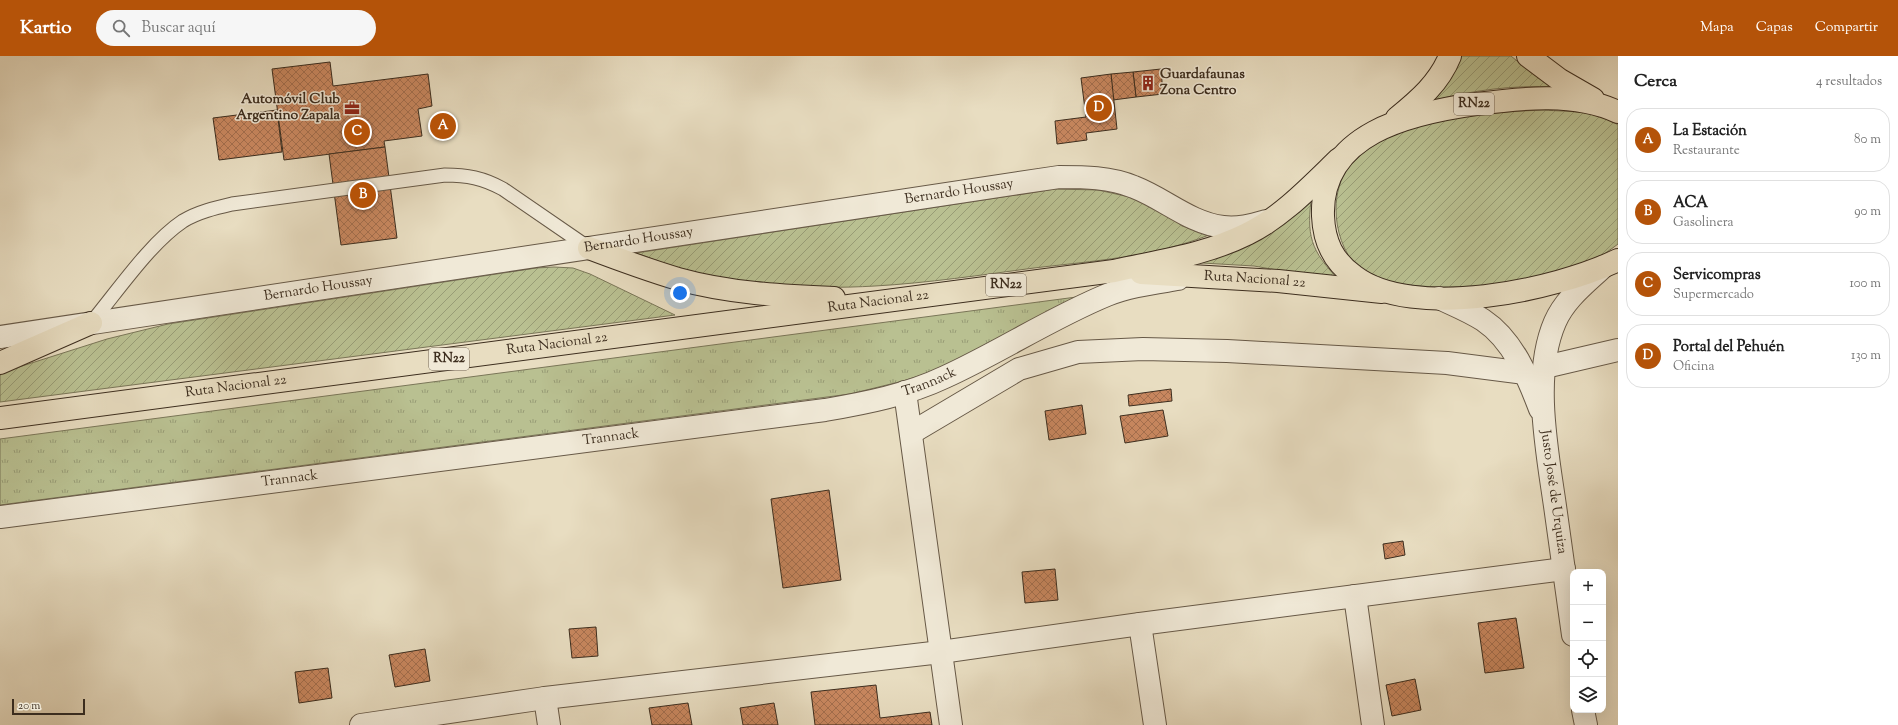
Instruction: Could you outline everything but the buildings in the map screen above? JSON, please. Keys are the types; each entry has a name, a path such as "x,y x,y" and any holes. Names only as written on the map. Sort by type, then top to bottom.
{"main road":[{"path":"1388,126 1421,98 1435,83 1445,68 1450,56"},
{"path":"1528,56 1560,80 1615,111"},
{"name":"Ruta Nacional 22","path":"0,418 1114,271 1205,250 1248,234 1288,206 1353,145 1388,126 1411,117 1440,110 1502,100 1558,99 1586,102 1615,111"},
{"name":"Ruta Nacional 22","path":"1341,157 1326,190 1323,209 1324,229 1328,245 1338,263 1355,277 1373,287 1395,293"},
{"path":"589,248 635,266 679,279 727,289 778,295 898,299"},
{"name":"Ruta Nacional 22","path":"1114,271 1310,284 1395,293 1418,297 1439,298 1494,295 1526,290 1581,276 1610,264"},
{"path":"0,363 91,323"}],"street":[{"name":"Bernardo Houssay","path":"0,337 1058,177 1085,177 1111,180 1133,186 1153,195 1196,219 1224,227 1239,227 1269,220"},
{"path":"1535,370 1564,306 1573,295 1610,264"},
{"name":"Trannack","path":"0,517 825,410 866,403 905,392 944,378 1060,317 1108,295 1152,283 1200,276"},
{"name":"Justo José de Urquiza","path":"1439,298 1466,310 1484,321 1535,370 1570,613"},
{"path":"911,433 1019,369 1078,352 1143,349 1227,351 1447,363 1535,370 1618,350"},
{"path":"905,392 951,725"},
{"path":"361,725 545,698 941,652 1140,624 1564,569"},
{"path":"1355,596 1373,725"},
{"path":"1140,624 1155,725"},
{"path":"545,698 549,725"},
{"path":"1584,713 1586,725"}],"lane":[{"path":"91,323 165,234 190,218 207,210 232,204 460,175 488,181 503,189 589,248"}],"green space":[{"path":"1460,56 1511,56 1533,74 1555,87 1493,89 1432,101"},
{"path":"1544,110 1592,114 1610,120 1618,125 1618,244 1593,260 1573,268 1548,275 1463,287 1410,285 1388,281 1361,269 1348,255 1341,241 1337,225 1337,198 1341,181 1346,171 1366,151 1387,138 1412,128 1439,121 1495,113"},
{"path":"1055,189 1098,190 1134,198 1162,211 1182,226 1209,235 1166,248 1123,257 935,281 850,287 773,285 722,278 668,265 636,253"},
{"path":"1312,193 1310,208 1310,232 1312,242 1322,260 1340,281 1254,266 1185,262"},
{"path":"536,268 573,268 590,274 675,315 0,402 0,373 107,339 168,324"},
{"path":"1084,296 944,368 903,381 850,394 0,505 0,439"}],"place":[{"name":"Guardafaunas Zona Centro","path":"1148,83"},
{"name":"Automóvil Club Argentino Zapala","path":"352,108"},
{"name":"Portal del Pehuén","path":"1099,108"},
{"name":"La Estación","path":"443,126"},
{"name":"Servicompras","path":"357,132"},
{"name":"ACA","path":"363,195"}]}
